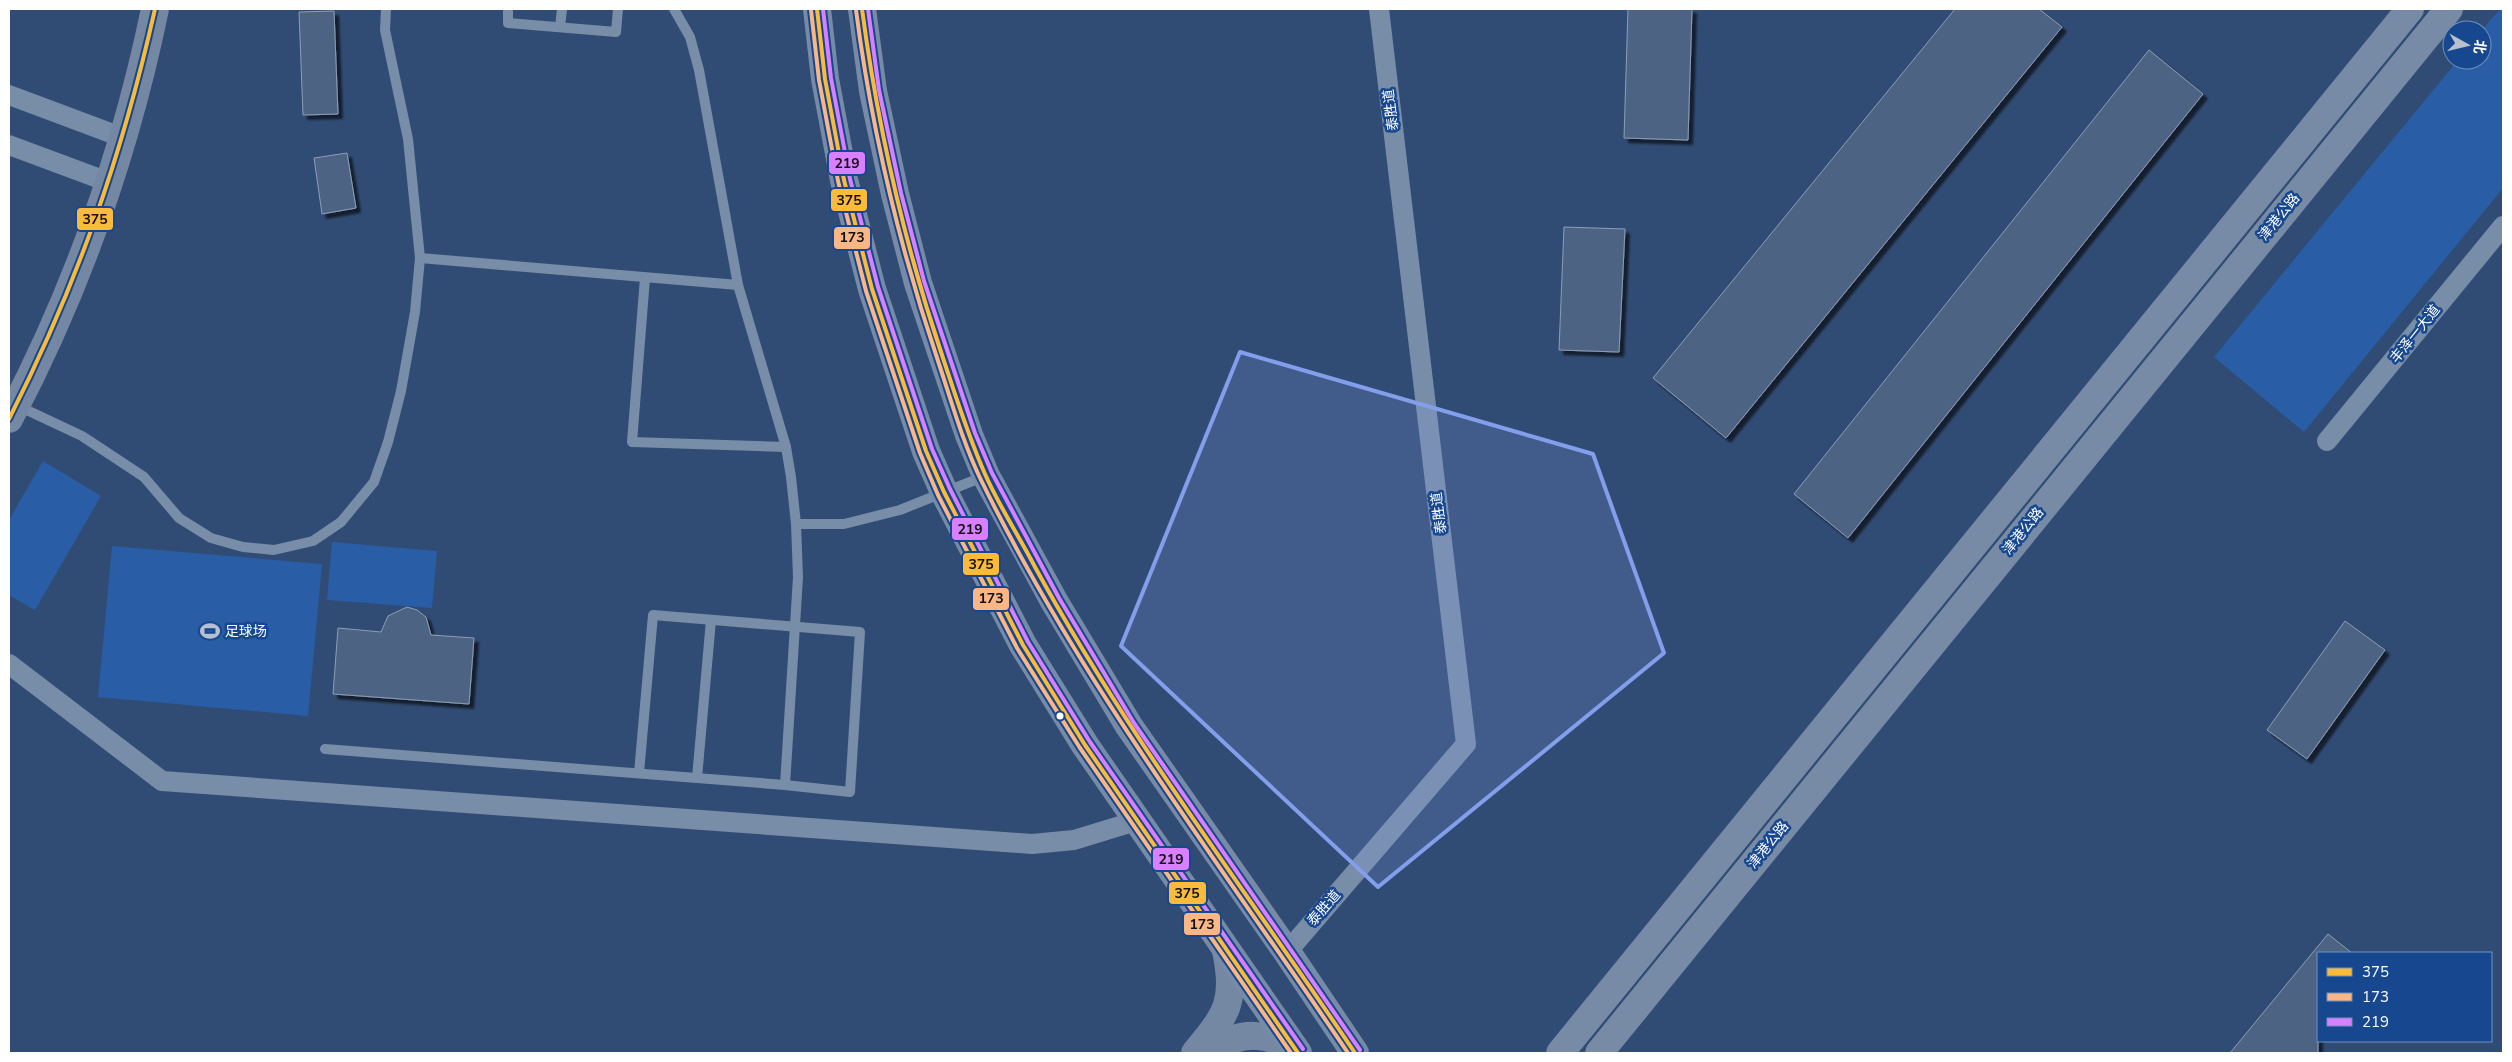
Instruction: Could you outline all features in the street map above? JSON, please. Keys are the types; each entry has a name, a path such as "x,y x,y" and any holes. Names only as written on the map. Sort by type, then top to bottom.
{"main road":[{"path":"817,9 825,79 844,180 872,289 926,451 944,492 1023,644 1085,745 1297,1052"},
{"path":"862,9 874,91 894,194 915,274 962,416 986,476 1054,601 1129,726 1355,1053"},
{"path":"1560,1053 2410,9"},
{"name":"津港公路","path":"1599,1053 2449,9"}],"street":[{"path":"118,136 144,9"},
{"path":"11,404 43,319 104,181 155,9"},
{"name":"泰胜道","path":"1287,952 1466,744 1379,9"},
{"path":"9,95 118,136"},
{"path":"9,145 104,181"},
{"name":"丰泽一大道","path":"2327,442 2503,226"},
{"path":"9,664 162,781 1032,844 1074,840 1136,821"},
{"path":"1195,1053 1217,1026 1227,1009 1230,982 1226,950"},
{"path":"1213,1053 1230,1040 1258,1035 1284,1042 1297,1052"}],"lane":[{"path":"11,404 82,436 144,477 179,518 211,538 242,547 274,550 313,541 341,522 374,482 388,442 401,391 415,312 420,258 408,139 387,40 386,9"},
{"path":"508,9 508,23 616,32 618,9"},
{"path":"560,27 562,9"},
{"path":"674,9 690,36 699,70 738,286 786,447 796,524 798,577 785,785"},
{"path":"420,258 738,286"},
{"path":"646,278 632,442 786,447"},
{"path":"796,524 844,524 900,510 986,476"},
{"path":"325,749 639,774 785,785 850,792 860,632 653,615 639,774"},
{"path":"697,778 711,620"}],"highlighted area":[{"path":"1240,352 1593,454 1664,653 1378,887 1121,646"}],"shaded area":[{"path":"2500,9 2503,9 2503,188 2304,432 2214,357 2450,70 2492,70 2491,20"},
{"path":"43,461 101,496 35,610 9,595 9,520"},
{"path":"332,542 437,551 432,608 327,600"},
{"name":"足球场","path":"112,546 322,564 308,716 98,697"}],"building":[{"path":"1628,9 1692,9 1688,140 1624,138"},
{"path":"1955,9 2039,9 2062,27 1726,438 1653,378"},
{"path":"334,11 338,114 303,115 299,12"},
{"path":"2149,50 2203,94 1848,538 1794,494"},
{"path":"347,153 356,208 322,214 314,158"},
{"path":"1564,227 1625,229 1619,352 1559,350"},
{"path":"407,607 417,610 426,617 431,635 474,638 469,704 333,694 338,628 381,632 388,616"},
{"path":"2345,621 2385,650 2307,759 2267,730"},
{"path":"2328,934 2351,952 2317,952 2318,1053 2230,1053"}],"transit line":[{"name":"375","path":"9,419 56,319 95,219 128,116 155,9"},
{"name":"375","path":"817,9 825,79 844,180 872,289 926,451 944,492 1023,645 1085,745 1298,1053"},
{"name":"219","path":"823,9 831,78 850,179 878,287 932,449 950,489 1028,642 1090,742 1303,1049"},
{"name":"375","path":"862,9 884,142 904,229 929,315 958,402 973,445 991,486 1071,630 1109,692 1189,813 1355,1053"},
{"name":"219","path":"868,9 879,90 901,193 924,281 975,433 992,473 1059,598 1134,723 1360,1050"},
{"name":"173","path":"811,10 819,80 838,181 866,291 920,453 938,495 1017,648 1080,748 1291,1053"},
{"name":"173","path":"856,10 870,101 899,233 953,408 981,480 1020,555 1108,701 1202,843 1348,1053"}],"place":[{"name":"足球场","path":"210,631"}]}
